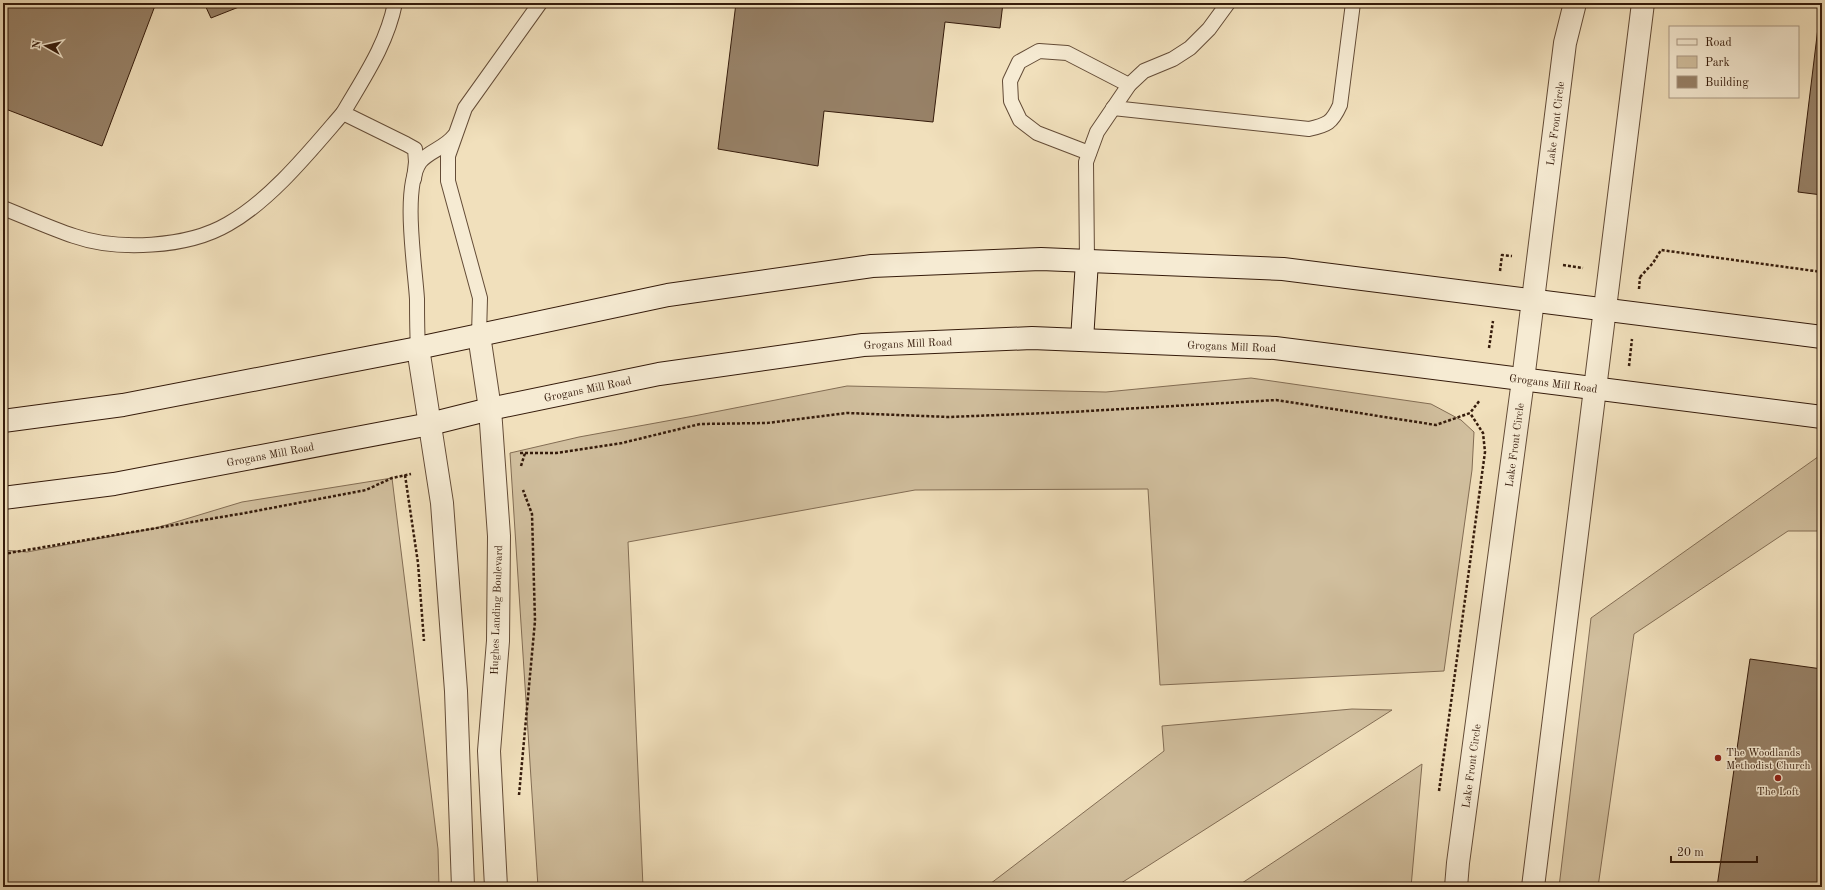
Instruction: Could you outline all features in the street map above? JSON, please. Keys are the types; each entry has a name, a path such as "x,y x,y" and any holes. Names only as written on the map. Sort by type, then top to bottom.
{"main road":[{"name":"Lake Front Circle","path":"1456,887 1522,390 1565,43 1575,3"},
{"path":"1533,887 1643,3"},
{"path":"3,420 123,405 418,348 668,295 872,266 1041,259 1283,269 1822,337"},
{"path":"1082,340 1087,261"},
{"name":"Hughes Landing Boulevard","path":"479,335 490,409 498,536 498,641 489,751 496,887"},
{"name":"Grogans Mill Road","path":"3,498 114,484 430,424 490,409 659,374 863,345 1032,338 1274,348 1522,390 1595,389 1822,417"},
{"path":"418,348 442,503 456,684 463,887"}],"lane":[{"path":"3,208 74,236 97,242 127,246 180,241 227,225 249,210 305,156 343,113 378,54 388,32 396,3"},
{"path":"479,335 480,298 448,181 448,156 465,108 540,3"},
{"path":"1087,261 1086,162 1097,132 1129,85 1144,71 1173,59 1190,48 1209,29 1228,3"},
{"path":"1113,108 1309,130 1326,126 1335,116 1340,105 1353,3"},
{"path":"1089,153 1037,133 1020,120 1011,101 1010,81 1019,62 1039,51 1067,53 1129,85"},
{"path":"343,113 415,149 416,162 411,200 417,298 418,348"},
{"path":"414,179 420,162 426,156 450,141 454,136"}],"path":[{"path":"1625,393 1640,277"},
{"path":"493,457 510,453 556,453 622,443 700,424 767,422 847,413 949,417 1071,412 1276,400 1436,425 1470,413 1483,395 1522,390"},
{"path":"1439,795 1485,452 1483,433 1470,413"},
{"path":"521,471 525,453"},
{"path":"3,554 245,513 366,490 392,478 437,470"},
{"path":"405,475 418,563 424,642"},
{"path":"519,796 536,621 532,514 522,488"}],"green space":[{"path":"1251,378 1431,404 1461,420 1474,432 1472,470 1444,671 1160,685 1148,489 915,490 628,542 643,887 538,887 510,453 579,437 847,386 1106,392"},
{"path":"1822,454 1822,531 1788,531 1634,634 1598,887 1559,887 1591,618"},
{"path":"392,478 438,849 439,887 3,887 3,550 27,552 156,528 242,502"},
{"path":"1352,709 1392,710 1115,887 986,887 1164,751 1162,726"},
{"path":"1422,764 1411,887 1236,887"}],"building":[{"path":"3,3 156,3 102,146 3,108"},
{"path":"204,3 249,3 211,18"},
{"path":"736,3 1003,3 1000,28 945,22 933,122 824,111 818,166 718,149"},
{"path":"1822,3 1822,195 1798,192"},
{"name":"The Loft","path":"1750,659 1822,669 1822,887 1717,887"}],"place":[{"name":"The Woodlands Methodist Church","path":"1718,758"},
{"name":"The Loft","path":"1778,778"}]}
